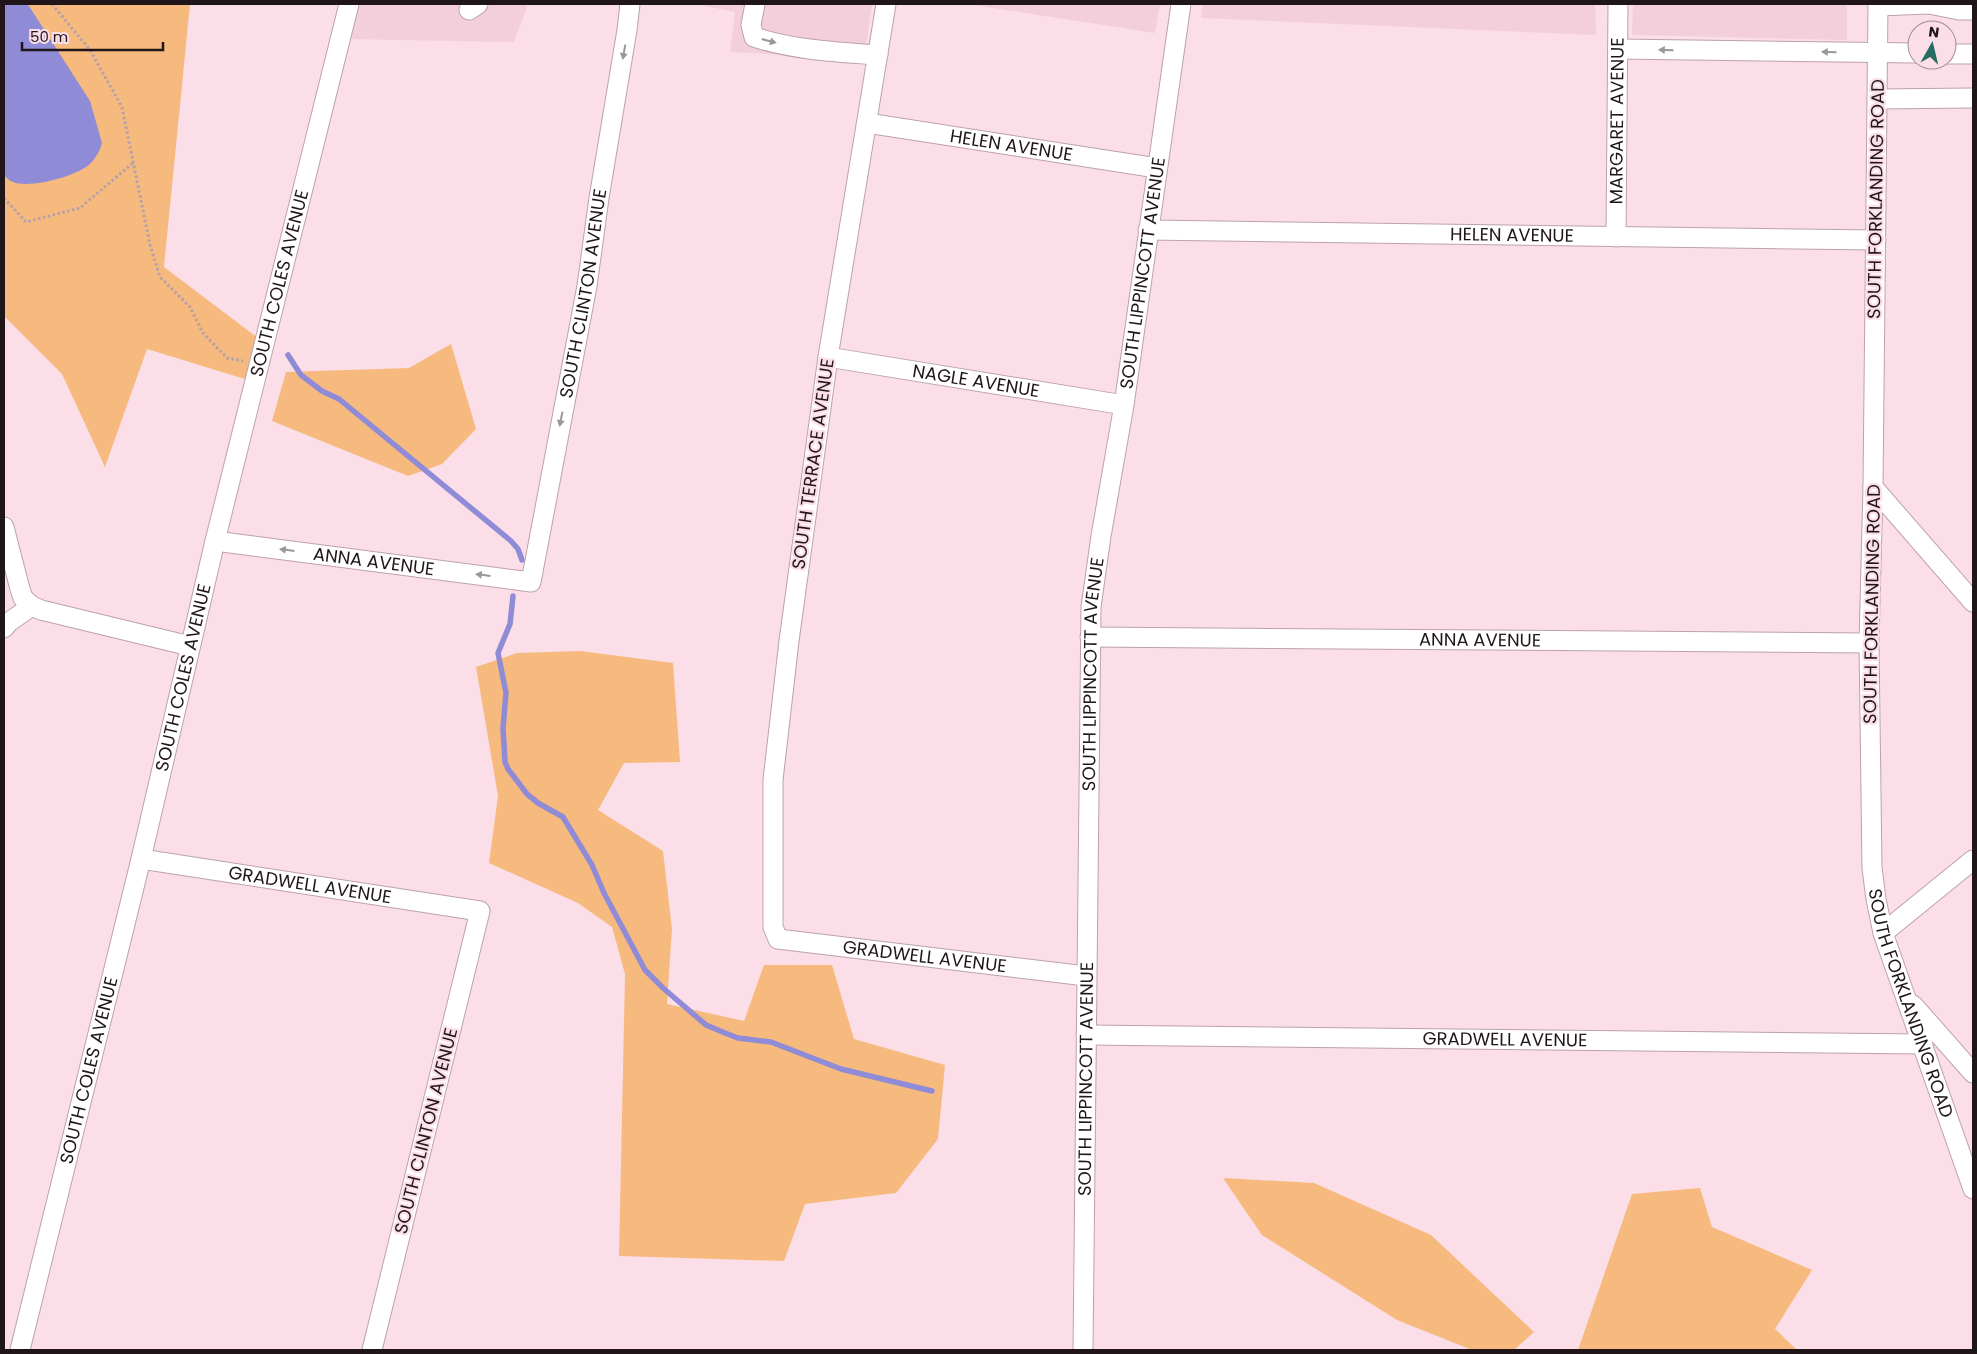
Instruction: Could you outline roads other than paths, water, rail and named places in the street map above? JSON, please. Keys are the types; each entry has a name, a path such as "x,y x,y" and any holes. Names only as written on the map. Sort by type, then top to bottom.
{"street":[{"name":"SOUTH COLES AVENUE","path":"20,1350 141,858 190,646 349,4"},
{"name":"SOUTH CLINTON AVENUE","path":"531,582 587,286 598,198 628,30 630,4"},
{"path":"755,4 751,26 754,37 770,42 843,53 878,55"},
{"name":"SOUTH TERRACE AVENUE","path":"774,927 773,780 788,642 828,357 886,4"},
{"name":"SOUTH LIPPINCOTT AVENUE","path":"1083,1350 1091,607 1101,536 1124,405 1180,4"},
{"name":"MARGARET AVENUE","path":"1616,237 1618,4"},
{"path":"1878,5 1928,4 1959,10 1973,10"},
{"name":"SOUTH FORKLANDING ROAD","path":"1878,5 1873,487 1869,643 1872,868 1883,933 1973,1189"},
{"path":"1618,49 1907,54"},
{"path":"1957,54 1973,54"},
{"path":"1877,99 1973,98"},
{"name":"HELEN AVENUE","path":"866,123 1157,168"},
{"name":"HELEN AVENUE","path":"1148,230 1876,240"},
{"name":"NAGLE AVENUE","path":"828,357 1124,405"},
{"path":"1873,487 1973,602"},
{"path":"4,527 23,598 32,606 41,610 190,646"},
{"name":"ANNA AVENUE","path":"216,541 531,582"},
{"path":"4,628 9,622 32,606"},
{"name":"ANNA AVENUE","path":"1090,637 1869,643"},
{"name":"GRADWELL AVENUE","path":"141,858 480,911"},
{"path":"1883,933 1973,860"},
{"name":"SOUTH CLINTON AVENUE","path":"372,1350 480,911"},
{"name":"GRADWELL AVENUE","path":"774,927 778,939 1086,976"},
{"path":"1906,996 1973,1073"},
{"name":"GRADWELL AVENUE","path":"1086,1035 1923,1044"}],"waterway":[{"path":"288,355 301,375 322,391 339,399 511,541 518,549 522,560"},
{"path":"513,596 510,624 498,653 506,693 503,728 505,762 527,794 538,803 563,817 592,865 604,893 645,970 706,1025 738,1038 771,1042 841,1069 932,1091"}]}
